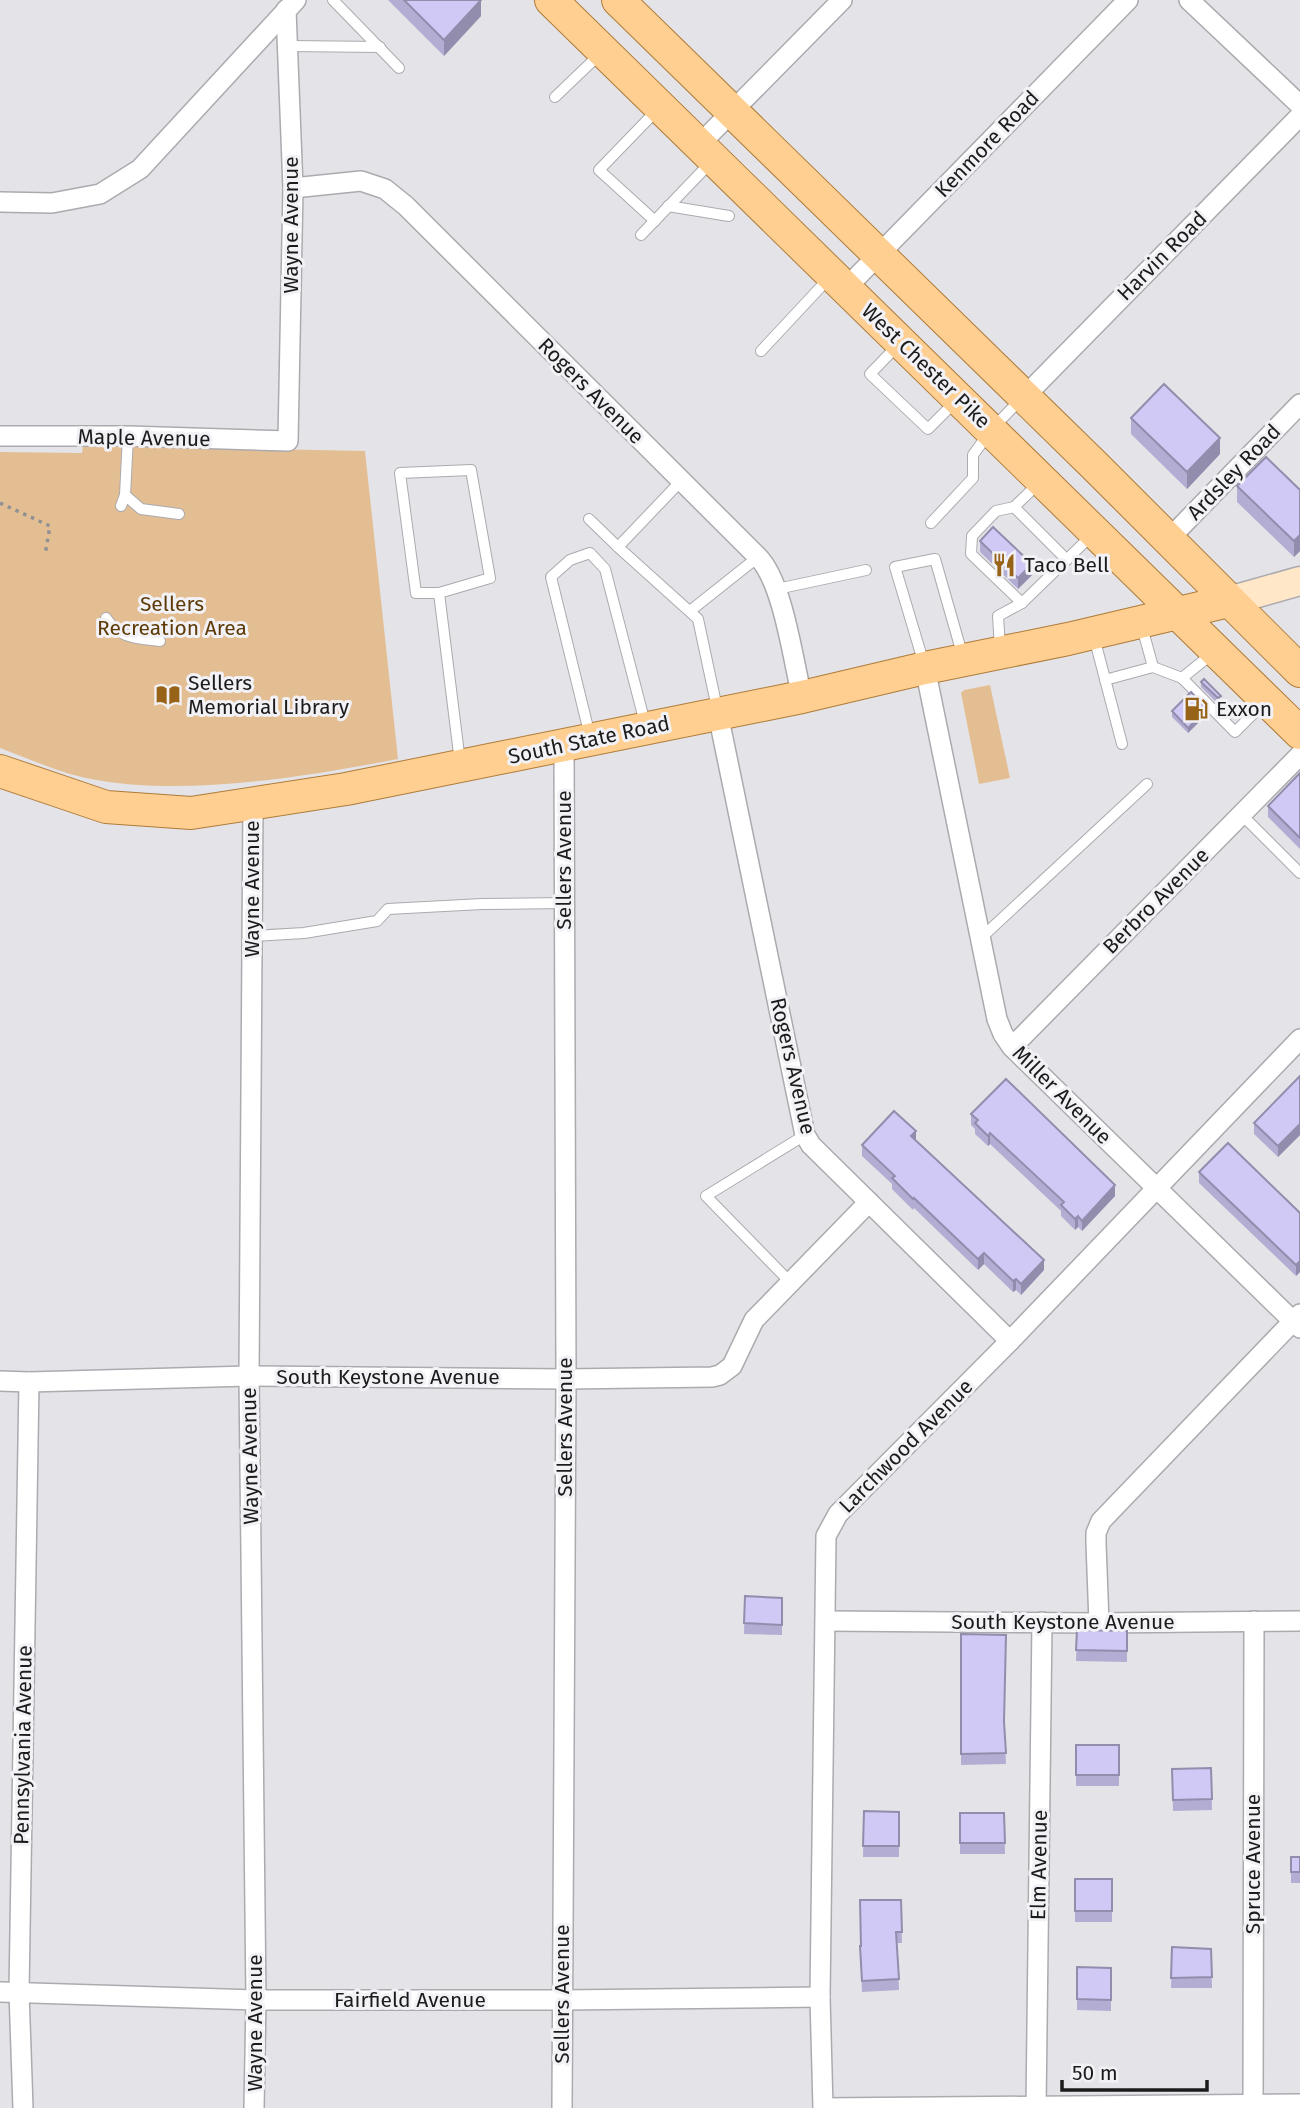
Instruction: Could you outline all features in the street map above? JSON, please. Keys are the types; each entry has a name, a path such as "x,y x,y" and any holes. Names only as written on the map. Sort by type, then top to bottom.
{"main road":[{"name":"West Chester Pike","path":"551,0 1300,733"},
{"path":"618,0 1300,671"},
{"path":"1229,601 1300,581"},
{"name":"South State Road","path":"0,771 106,807 191,813 253,805 346,789 802,697 1229,601"}],"street":[{"path":"706,152 732,111 842,0"},
{"name":"Kenmore Road","path":"839,281 878,255 1128,0"},
{"path":"1189,0 1300,105"},
{"path":"0,202 52,203 100,194 140,169 291,5"},
{"name":"Wayne Avenue","path":"288,441 293,188 288,46 291,5"},
{"name":"Harvin Road","path":"1024,397 1300,116"},
{"name":"Rogers Avenue","path":"293,188 361,181 385,189 406,206 758,557 765,564 777,589 802,697"},
{"name":"Ardsley Road","path":"1168,540 1300,404"},
{"name":"Maple Avenue","path":"0,436 128,436 288,441"},
{"name":"Miller Avenue","path":"925,668 1003,1034 1012,1047 1156,1188 1298,1321"},
{"name":"Rogers Avenue","path":"718,714 805,1135 811,1145 1010,1342"},
{"name":"Sellers Avenue","path":"562,2108 566,1378 564,903 577,743"},
{"name":"Berbro Avenue","path":"1012,1047 1300,755"},
{"name":"Wayne Avenue","path":"253,805 249,1376 256,2000 254,2108"},
{"name":"Larchwood Avenue","path":"823,2108 821,1997 826,1535 830,1525 1010,1342 1300,1039"},
{"path":"566,1378 720,1375 732,1366 754,1320 869,1202"},
{"path":"1099,1623 1096,1533 1101,1521 1298,1321"},
{"name":"South Keystone Avenue","path":"0,1381 249,1376 566,1378"},
{"name":"Pennsylvania Avenue","path":"23,2108 9,1992 29,1382"},
{"name":"South Keystone Avenue","path":"826,1621 1300,1621"},
{"name":"Spruce Avenue","path":"1253,2106 1254,1621"},
{"name":"Elm Avenue","path":"1036,2108 1042,1622"},
{"name":"Fairfield Avenue","path":"9,1992 256,2000 821,1997"},
{"path":"823,2108 1300,2104"}],"lane":[{"path":"333,0 399,68"},
{"path":"288,46 380,47"},
{"path":"555,97 603,51"},
{"path":"655,221 599,170 660,107"},
{"path":"640,235 668,206 706,152"},
{"path":"668,206 729,216"},
{"path":"761,351 839,281"},
{"path":"901,342 870,374 928,429 958,398"},
{"path":"931,523 973,478 973,455 991,430 1024,397"},
{"path":"121,506 125,495 128,436"},
{"path":"471,470 490,578 439,593 416,593 400,473 471,470"},
{"path":"618,547 681,481"},
{"path":"1022,603 971,554 972,536 996,511 1014,507 1042,481"},
{"path":"125,495 141,509 179,514"},
{"path":"1014,507 1067,560"},
{"path":"589,519 698,619 718,714"},
{"path":"1000,653 998,616 1022,603 1095,532"},
{"path":"577,743 551,577 570,560 590,553 605,569 646,728"},
{"path":"690,611 758,557"},
{"path":"925,668 895,567 936,559 964,660"},
{"path":"777,589 866,570"},
{"path":"439,593 461,766"},
{"path":"106,618 113,629 127,636 160,641"},
{"path":"1140,622 1153,667"},
{"path":"1093,633 1122,744"},
{"path":"1182,678 1216,651"},
{"path":"1105,680 1153,667 1182,678 1235,732 1266,701"},
{"path":"981,938 1147,784"},
{"path":"1242,815 1300,873"},
{"path":"252,936 304,933 377,921 388,909 564,903"},
{"path":"791,1283 706,1196 805,1135"}],"path":[{"path":"0,503 50,526 44,555"}],"green space":[{"name":"Sellers Recreation Area","path":"83,445 365,451 398,759 284,778 165,786 91,779 0,748 0,452 82,453"},
{"path":"990,685 1010,778 979,784 961,693"}],"building":[{"path":"404,0 481,0 444,40"},
{"path":"1164,384 1220,438 1187,472 1131,418"},
{"path":"1266,457 1300,490 1300,535 1294,541 1237,486"},
{"path":"993,527 1032,564 1018,578 980,541"},
{"path":"1204,679 1221,696 1218,698 1201,682"},
{"path":"1191,692 1207,709 1188,728 1172,711"},
{"path":"1300,773 1300,838 1268,806"},
{"path":"1300,1076 1300,1124 1278,1146 1254,1123"},
{"path":"1006,1079 1115,1185 1082,1221 1078,1216 1075,1219 1061,1205 1064,1202 990,1133 988,1136 975,1123 978,1120 971,1114"},
{"path":"894,1111 916,1131 911,1136 1044,1260 1021,1284 1016,1279 1013,1281 984,1253 978,1259 913,1199 892,1178 895,1176 862,1145"},
{"path":"1228,1143 1300,1213 1300,1261 1296,1265 1199,1172"},
{"path":"745,1596 782,1598 782,1625 744,1623"},
{"path":"1077,1630 1127,1631 1127,1651 1076,1650"},
{"path":"961,1634 1006,1635 1006,1753 961,1754"},
{"path":"1076,1745 1119,1745 1119,1775 1076,1775"},
{"path":"1211,1768 1212,1799 1173,1800 1172,1769"},
{"path":"864,1811 899,1812 899,1846 863,1846"},
{"path":"960,1813 1004,1813 1005,1843 960,1843"},
{"path":"1291,1857 1300,1857 1300,1872 1291,1872"},
{"path":"1075,1879 1112,1879 1112,1911 1075,1911"},
{"path":"860,1900 901,1900 902,1932 896,1932 899,1979 862,1981"},
{"path":"1172,1947 1211,1949 1212,1977 1171,1978"},
{"path":"1077,1967 1111,1968 1111,2000 1077,1999"}],"place":[{"name":"Taco Bell","path":"1004,565"},
{"name":"Sellers Memorial Library","path":"168,695"},
{"name":"Exxon","path":"1196,709"}]}
